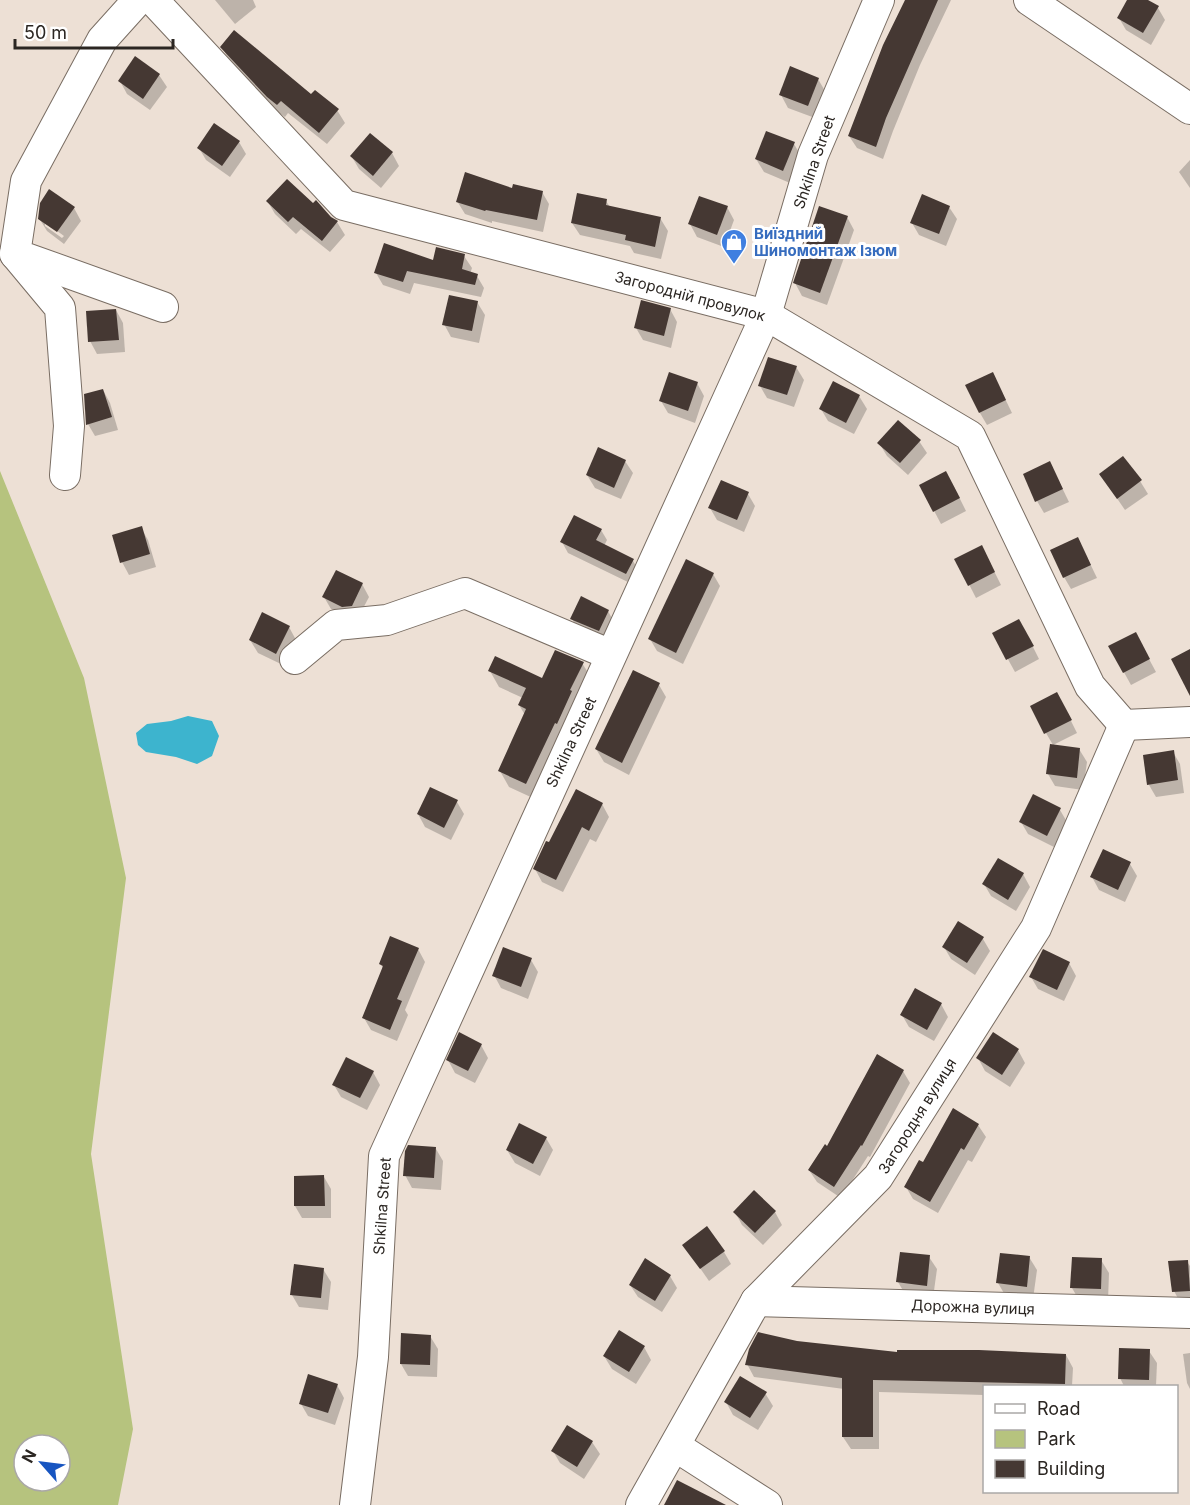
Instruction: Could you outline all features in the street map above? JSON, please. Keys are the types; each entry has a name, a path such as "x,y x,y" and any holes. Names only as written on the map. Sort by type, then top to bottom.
{"street":[{"path":"65,475 69,426 60,308 15,254 26,181 102,40 138,0"},
{"name":"Загородній провулок","path":"153,0 344,206 766,315 970,436 1090,686 1124,725"},
{"name":"Shkilna Street","path":"355,1505 373,1356 384,1156 766,315 813,155 879,0"},
{"path":"1029,0 1190,109"},
{"path":"15,254 163,307"},
{"path":"295,658 336,625 387,620 465,593 611,655"},
{"path":"1124,725 1190,722"},
{"name":"Загородня вулиця","path":"642,1505 756,1300 878,1178 1036,928 1124,725"},
{"name":"Дорожна вулиця","path":"756,1300 1190,1313"},
{"path":"675,1446 767,1505"}],"green space":[{"path":"0,471 84,678 126,878 91,1154 133,1429 118,1505 0,1505"}],"water":[{"path":"188,716 212,721 219,736 212,756 197,764 176,757 146,752 138,745 136,733 147,724"}],"building":[{"path":"905,0 938,0 886,118 876,147 848,136 883,45"},
{"path":"1127,0 1148,0 1159,6 1143,33 1117,18"},
{"path":"234,30 311,94 315,90 339,109 319,133 281,101 277,105 267,97 220,47"},
{"path":"135,56 160,74 143,99 118,81"},
{"path":"790,66 819,78 808,106 779,95"},
{"path":"214,123 240,141 222,166 197,148"},
{"path":"766,131 795,142 783,171 755,159"},
{"path":"370,133 393,152 373,176 350,156"},
{"path":"465,172 512,188 513,184 543,191 537,220 485,211 456,202"},
{"path":"287,179 313,203 316,200 331,217 338,221 322,241 293,217 288,222 266,201"},
{"path":"49,189 75,207 57,232 38,219 40,203"},
{"path":"577,193 607,199 606,205 661,217 655,247 625,240 626,235 571,223"},
{"path":"922,194 950,206 939,234 910,223"},
{"path":"699,196 728,206 717,235 688,224"},
{"path":"819,206 848,216 820,293 793,283"},
{"path":"384,243 433,260 436,247 465,254 462,269 478,274 475,285 407,271 403,282 374,273"},
{"path":"449,295 478,301 472,331 442,325"},
{"path":"641,300 671,308 664,336 634,328"},
{"path":"116,309 119,340 88,342 86,311"},
{"path":"768,357 797,366 787,395 758,386"},
{"path":"669,372 698,382 688,411 659,401"},
{"path":"993,372 1006,400 979,413 965,385"},
{"path":"833,381 860,395 846,423 819,409"},
{"path":"103,389 112,417 86,425 84,394"},
{"path":"898,420 921,440 900,463 877,443"},
{"path":"598,447 626,460 614,488 586,475"},
{"path":"1123,456 1142,480 1117,499 1099,474"},
{"path":"1050,461 1063,489 1035,502 1023,474"},
{"path":"946,471 960,498 933,512 919,485"},
{"path":"721,480 749,492 737,520 708,508"},
{"path":"574,515 602,529 596,540 634,559 626,574 560,542"},
{"path":"142,526 150,554 120,563 112,535"},
{"path":"1078,537 1091,565 1063,578 1050,550"},
{"path":"982,545 995,572 968,586 954,559"},
{"path":"686,559 714,573 676,653 648,639"},
{"path":"336,570 363,583 352,606 342,607 322,597"},
{"path":"581,596 609,610 599,631 570,619"},
{"path":"262,612 290,626 276,654 249,640"},
{"path":"1019,619 1034,646 1006,660 992,633"},
{"path":"1136,632 1150,659 1123,673 1108,646"},
{"path":"1190,649 1190,696 1171,659"},
{"path":"555,650 584,662 557,724 555,723 526,784 498,771 526,709 518,705 526,688 488,671 495,656 542,678"},
{"path":"633,670 660,683 622,763 595,749"},
{"path":"1057,692 1072,720 1044,734 1030,706"},
{"path":"1050,744 1080,748 1077,778 1046,774"},
{"path":"1174,750 1178,780 1147,785 1143,755"},
{"path":"430,787 458,800 444,828 417,814"},
{"path":"576,789 603,803 589,831 582,827 556,880 533,869 546,841 549,842"},
{"path":"1033,794 1061,808 1047,836 1019,822"},
{"path":"1103,849 1131,862 1118,890 1090,877"},
{"path":"998,858 1024,873 1008,900 982,884"},
{"path":"958,921 984,937 967,963 942,947"},
{"path":"390,936 419,948 397,999 402,1001 390,1030 362,1018 383,966 379,964"},
{"path":"503,947 532,958 521,987 492,976"},
{"path":"1043,949 1070,962 1057,990 1029,977"},
{"path":"915,988 942,1003 927,1030 900,1015"},
{"path":"459,1032 482,1044 468,1071 446,1060"},
{"path":"993,1032 1019,1049 1002,1075 976,1058"},
{"path":"877,1054 904,1070 862,1146 834,1187 808,1170 825,1144 827,1146"},
{"path":"346,1057 374,1071 360,1098 332,1085"},
{"path":"953,1108 979,1124 964,1150 961,1148 930,1202 904,1187 919,1160 923,1162"},
{"path":"519,1123 547,1137 533,1164 506,1150"},
{"path":"408,1145 436,1147 434,1178 403,1176 405,1151"},
{"path":"324,1175 325,1206 294,1206 294,1176"},
{"path":"754,1190 776,1211 755,1233 733,1212"},
{"path":"707,1226 725,1251 700,1269 682,1245"},
{"path":"900,1252 930,1255 927,1286 896,1282"},
{"path":"1000,1253 1030,1256 1027,1287 996,1283"},
{"path":"1072,1257 1102,1258 1101,1289 1070,1288"},
{"path":"645,1258 671,1275 655,1301 629,1285"},
{"path":"1188,1260 1190,1291 1172,1292 1168,1261"},
{"path":"294,1264 324,1268 321,1298 290,1295"},
{"path":"619,1330 645,1346 629,1372 603,1356"},
{"path":"758,1332 797,1341 897,1352 897,1350 979,1350 1066,1354 1065,1384 873,1380 873,1437 842,1437 842,1378 745,1365 749,1349"},
{"path":"401,1333 431,1335 430,1365 400,1364"},
{"path":"1119,1348 1150,1349 1149,1380 1118,1379"},
{"path":"308,1374 338,1384 328,1413 299,1404"},
{"path":"740,1376 767,1392 750,1418 724,1402"},
{"path":"567,1425 593,1441 577,1467 551,1451"},
{"path":"677,1480 726,1505 664,1505"}],"place":[{"name":"Виїздний Шиномонтаж Ізюм","path":"734,265"}]}
